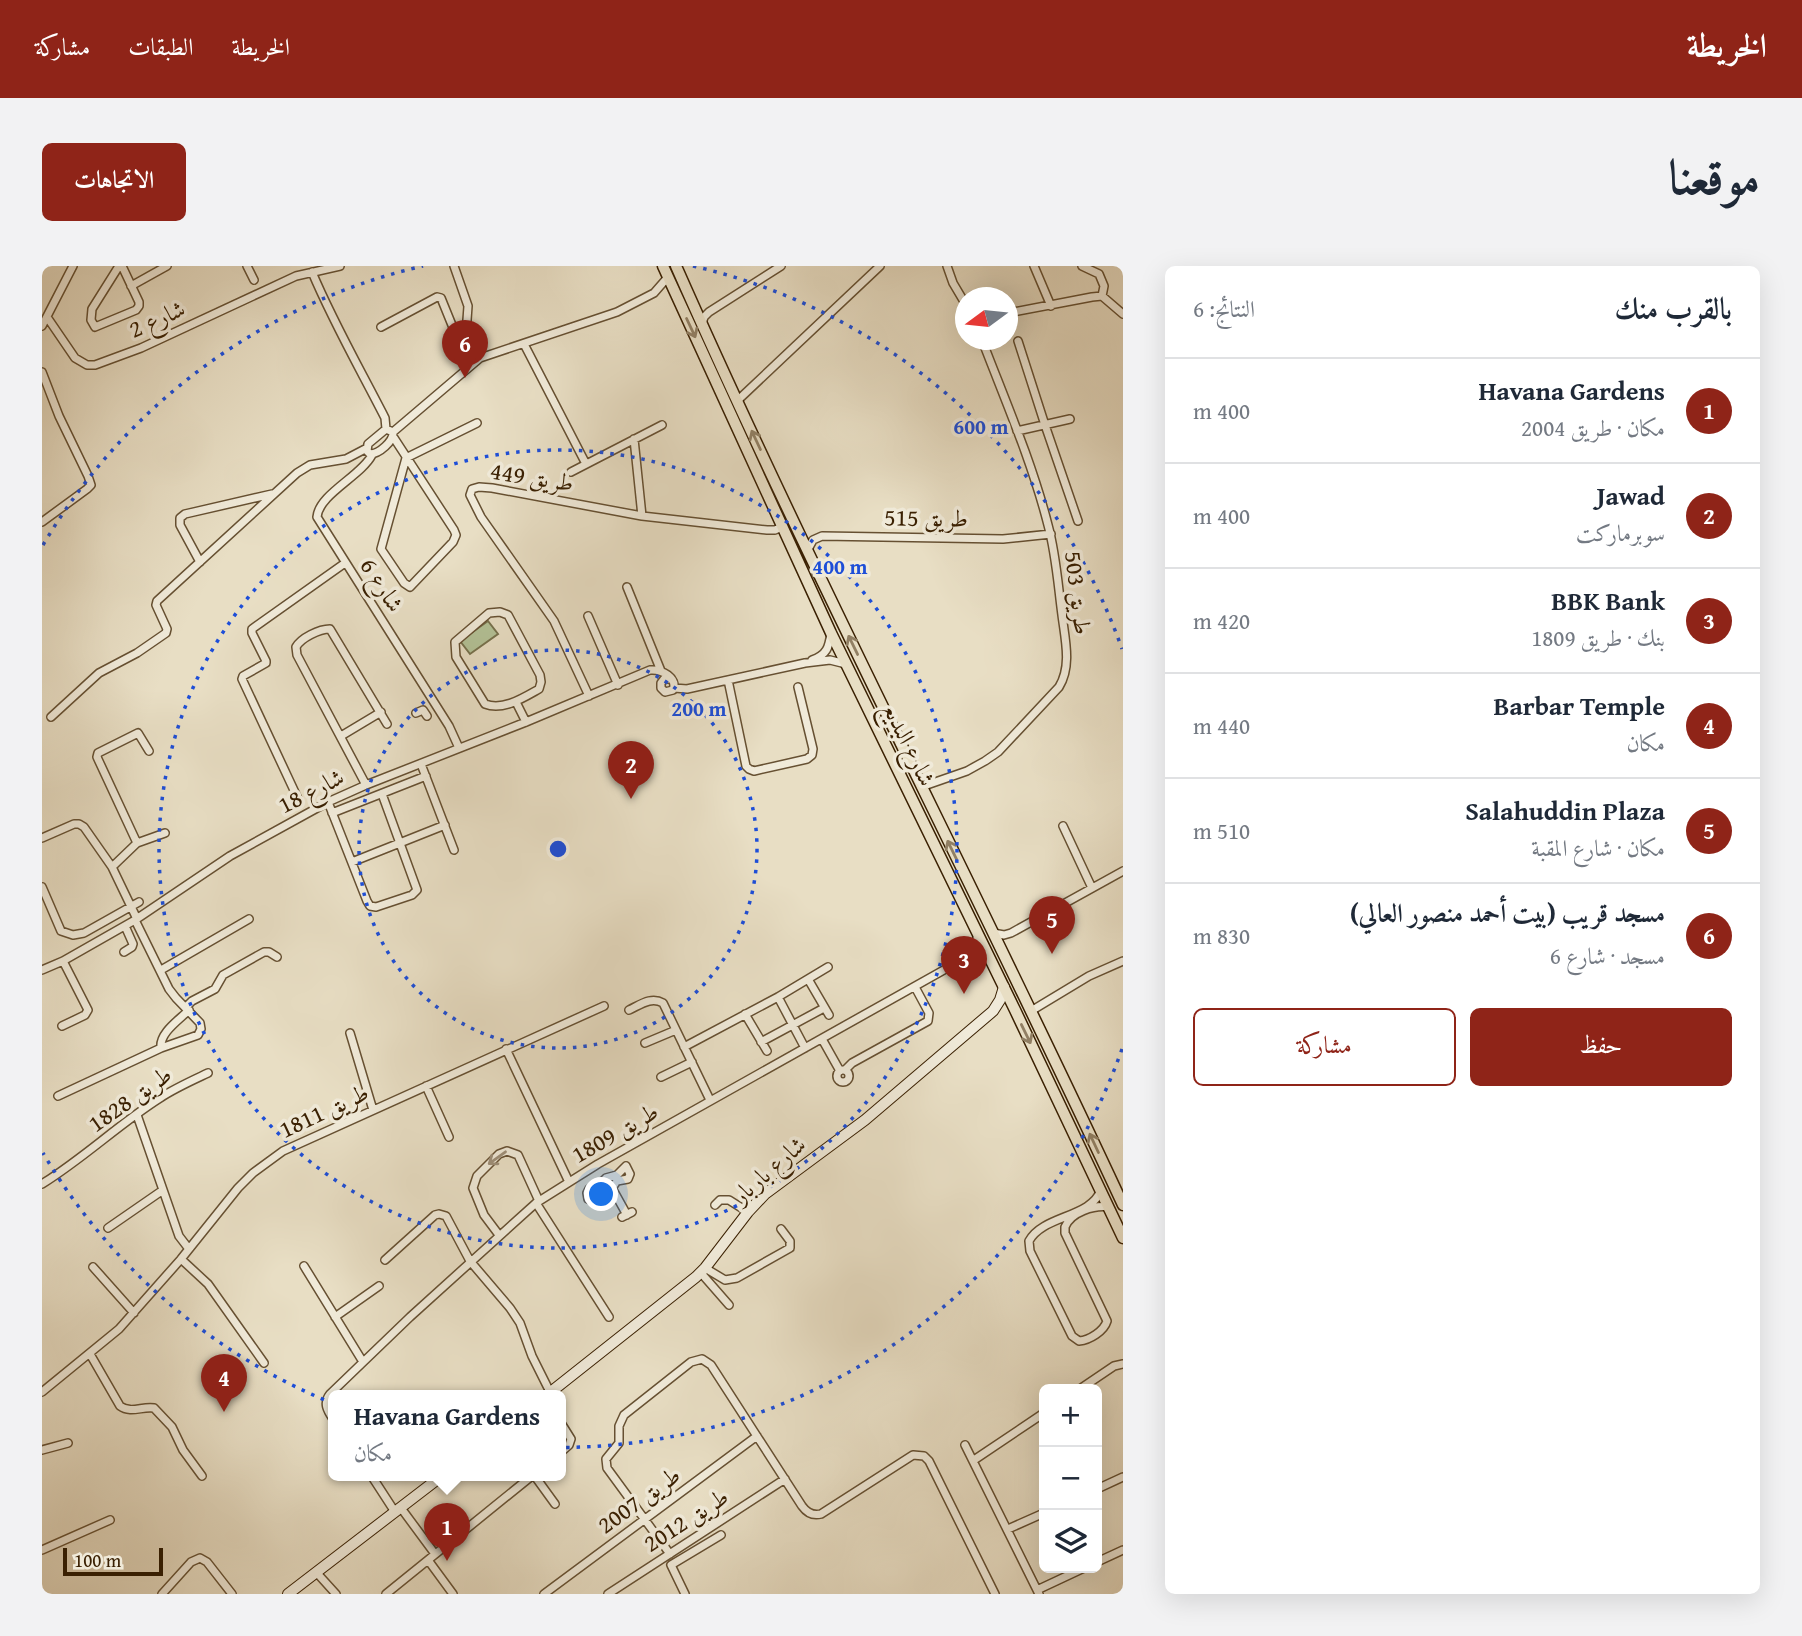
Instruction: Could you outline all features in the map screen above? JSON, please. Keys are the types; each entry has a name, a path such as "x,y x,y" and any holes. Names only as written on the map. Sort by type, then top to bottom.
{"main road":[{"name":"شارع البديع","path":"663,266 831,633 1123,1238"},
{"name":"شارع البديع","path":"676,266 807,551 1122,1197"},
{"path":"958,894 970,888"}],"street":[{"path":"42,326 73,266"},
{"path":"120,266 131,286 139,302 138,309 98,327 94,326 90,318 92,309 120,266"},
{"path":"131,286 167,266"},
{"path":"247,266 254,280"},
{"path":"297,266 301,274"},
{"name":"شارع 2","path":"47,317 75,358 95,365 141,348 301,274 340,266"},
{"path":"454,266 468,306 466,334 475,360"},
{"path":"702,324 709,312 781,266"},
{"path":"737,401 880,266"},
{"path":"947,266 955,287"},
{"path":"1034,266 1051,306"},
{"path":"1082,266 1100,274 1104,286 1102,296"},
{"path":"312,272 391,433 406,458 454,530 456,535 453,542 410,587 404,583 381,549 406,458 477,423"},
{"path":"51,717 99,673 137,653 166,633 157,601 272,494 305,467 369,452 376,453 385,446 391,433 475,360 617,312 654,293 668,277"},
{"path":"654,293 674,292"},
{"path":"1018,311 1102,296 1123,314"},
{"path":"381,327 441,298 469,367"},
{"path":"696,312 709,312"},
{"path":"1018,341 1079,521"},
{"path":"524,344 586,464"},
{"name":"طريق 503","path":"921,787 977,767 998,752 1059,687 1066,668 1064,631 1051,534 1017,431 986,350"},
{"path":"42,372 90,485 42,522"},
{"path":"1017,431 1070,419"},
{"path":"571,472 662,425"},
{"path":"369,452 368,444 377,436 391,433"},
{"path":"377,436 385,446"},
{"path":"634,439 642,516"},
{"name":"شارع 6","path":"369,452 368,462 322,503 318,509 318,520 452,731 459,748"},
{"name":"طريق 449","path":"589,696 554,621 481,517 470,495 472,489 492,488 642,516 767,530 782,527"},
{"path":"200,562 180,525 180,519 185,514 272,494"},
{"name":"طريق 515","path":"807,551 813,540 822,536 1003,539 1051,534"},
{"path":"299,801 242,679 266,663 252,629 345,563"},
{"path":"627,587 661,671 682,690 805,663 834,660 847,664"},
{"path":"500,612 508,615 540,675 539,689 516,702 490,707 485,704 456,657 455,642 489,613 500,612"},
{"path":"588,616 618,685"},
{"path":"366,785 297,655 299,642 323,629 330,629 387,724"},
{"path":"805,663 824,655 831,633"},
{"name":"شارع 18","path":"42,970 136,920 230,856 328,802 650,670 661,671"},
{"path":"646,672 656,677 665,692 671,692 673,683"},
{"path":"661,683 664,679 673,683"},
{"path":"728,680 745,763 747,768 754,771 807,759 812,755 813,749 798,687"},
{"path":"516,702 526,722"},
{"path":"422,713 434,703"},
{"path":"341,736 381,712"},
{"path":"137,843 97,757 99,753 138,733 149,751"},
{"path":"421,764 454,850"},
{"path":"332,813 426,776"},
{"path":"328,802 367,901 370,906 376,907 412,895 417,888 382,794"},
{"path":"42,838 79,824 112,867 172,994 201,1023 200,1032 195,1037 161,1048 58,1096"},
{"path":"352,862 445,825"},
{"path":"1063,826 1092,888"},
{"path":"112,867 137,843 165,833"},
{"path":"993,933 1011,933 1123,871"},
{"path":"42,887 61,931 73,935 84,933 139,902"},
{"path":"161,970 249,919"},
{"path":"124,952 133,944 125,926"},
{"path":"1005,957 1011,933"},
{"path":"967,957 978,935"},
{"path":"161,1048 162,1037 192,1001 216,988 223,975 264,952 277,957"},
{"name":"طريق 1809","path":"335,1390 470,1261 538,1202 710,1100 967,957 989,957"},
{"path":"62,1026 85,1015 88,1010 63,961"},
{"path":"1031,1010 1089,976 1123,961"},
{"path":"684,1047 828,967"},
{"path":"761,1042 827,1011 808,979"},
{"path":"822,1039 843,1071 852,1063 928,1021 929,1013 915,987"},
{"name":"شارع باربار","path":"552,1390 703,1270 765,1194 865,1120 993,1011 1004,987"},
{"path":"778,997 805,1048"},
{"path":"629,1010 652,1000 658,1000 664,1005 710,1100"},
{"name":"طريق 1811","path":"42,1392 90,1354 134,1313 238,1188 283,1151 604,1006"},
{"path":"993,1011 1015,1010"},
{"path":"745,1014 767,1051"},
{"path":"645,1043 676,1030"},
{"path":"350,1033 373,1110"},
{"path":"506,1049 569,1182"},
{"name":"طريق 1809","path":"661,1077 692,1062"},
{"name":"طريق 1828","path":"42,1184 162,1096 208,1073"},
{"path":"426,1086 449,1137"},
{"path":"136,1115 179,1236 189,1249"},
{"path":"499,1235 484,1215 472,1188 477,1176 499,1154 507,1151 518,1155 538,1202 609,1317"},
{"path":"612,1188 624,1163"},
{"path":"598,1164 606,1178"},
{"path":"606,1178 617,1179"},
{"path":"606,1178 600,1189 612,1188"},
{"path":"612,1188 627,1215"},
{"path":"108,1228 163,1189"},
{"path":"1051,1224 1065,1233 1107,1321 1104,1328 1082,1341 1072,1336 1029,1248 1029,1241 1032,1236 1051,1224 1092,1204 1101,1190"},
{"path":"715,1205 720,1200 729,1200 748,1212"},
{"path":"1065,1233 1065,1224 1070,1218 1093,1208 1109,1207"},
{"path":"386,1259 433,1217 439,1214 448,1218 470,1261 520,1323 547,1390"},
{"path":"703,1270 725,1280 737,1278 790,1248 790,1241 781,1229"},
{"path":"181,1259 208,1284 264,1363"},
{"path":"304,1266 363,1362"},
{"path":"93,1267 134,1313"},
{"path":"703,1270 729,1305"},
{"path":"335,1317 379,1286"},
{"path":"90,1354 120,1406 131,1410 154,1408 173,1427 183,1450 202,1476"},
{"path":"670,1554 605,1463 620,1443 619,1426 624,1415 698,1359 708,1362 805,1510 812,1515 825,1512 913,1455 924,1456 929,1461 995,1594"},
{"path":"1087,1384 1114,1366 1123,1364"},
{"path":"974,1460 1039,1416"},
{"path":"566,1429 572,1438 566,1448"},
{"name":"طريق 2007","path":"544,1594 757,1436"},
{"path":"42,1450 68,1443"},
{"path":"965,1445 1038,1592 1074,1573"},
{"path":"1102,1487 1123,1477"},
{"name":"طريق 2012","path":"608,1594 785,1479"},
{"path":"376,1481 435,1554"},
{"path":"288,1594 435,1481"},
{"path":"392,1592 526,1481"},
{"path":"538,1481 555,1504"},
{"path":"1008,1529 1039,1515"},
{"path":"42,1550 110,1520"},
{"path":"685,1594 671,1565 721,1535"},
{"path":"1102,1560 1123,1550"},
{"path":"162,1594 197,1558 206,1562 232,1594"},
{"path":"428,1560 453,1594"},
{"path":"316,1573 336,1594"}],"green space":[{"path":"488,621 498,634 470,654 460,641"}],"place":[{"name":"مسجد قريب (بيت أحمد منصور العالي)","path":"465,378"},
{"name":"Jawad","path":"631,799"},
{"name":"Salahuddin Plaza","path":"1052,954"},
{"name":"BBK Bank","path":"964,994"},
{"name":"Barbar Temple","path":"224,1412"},
{"name":"Havana Gardens","path":"447,1561"}]}
